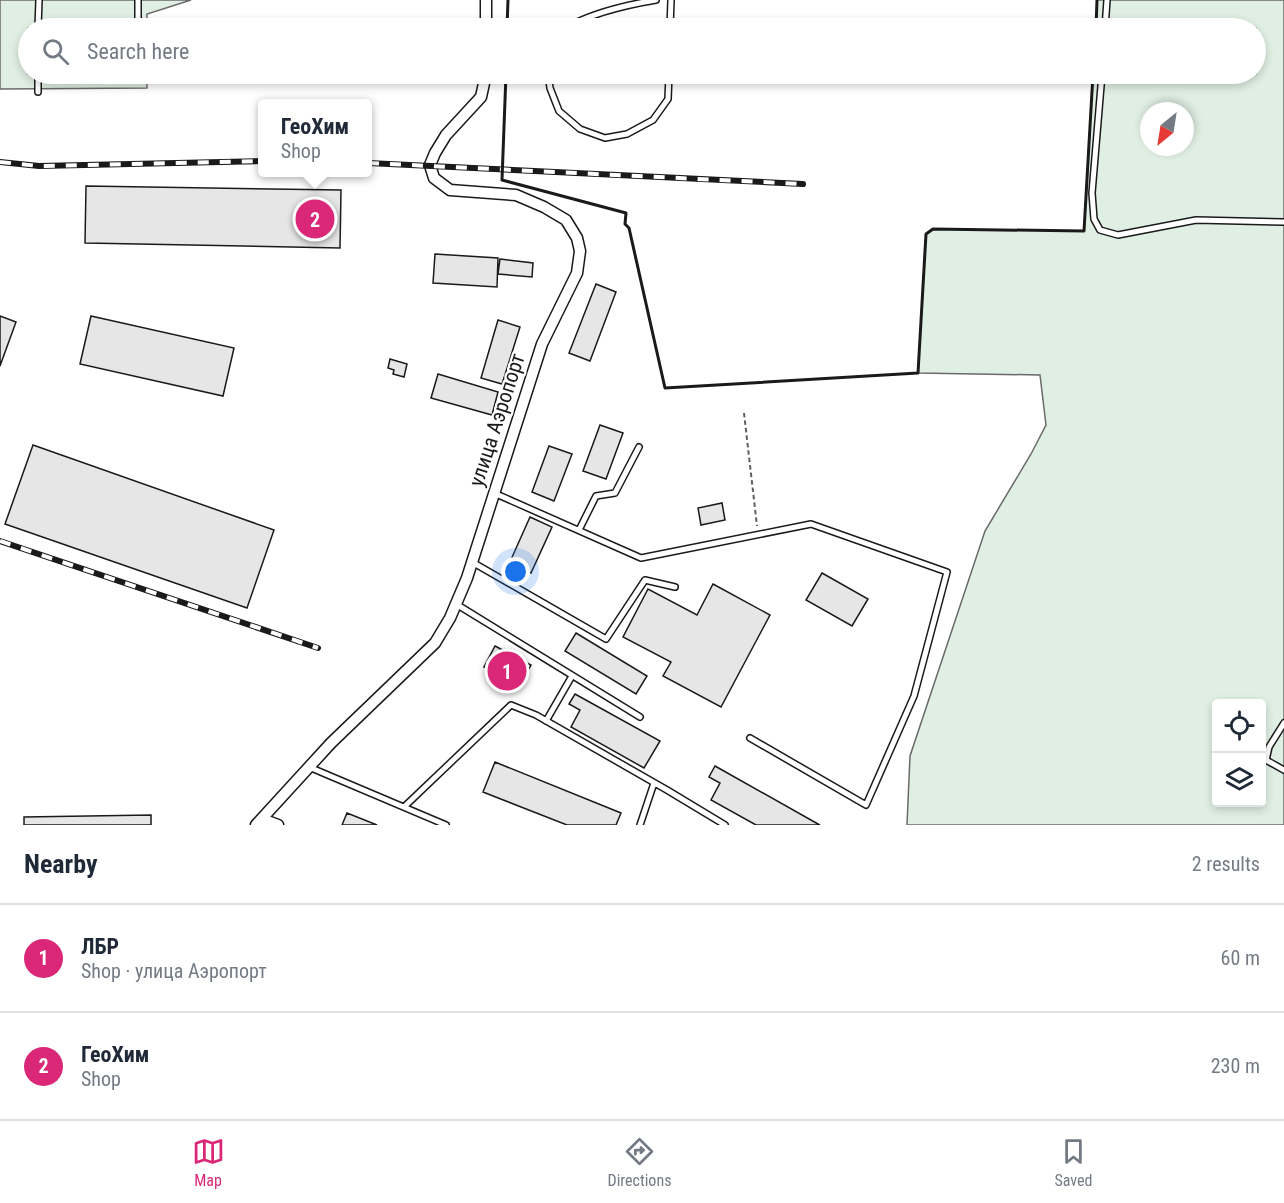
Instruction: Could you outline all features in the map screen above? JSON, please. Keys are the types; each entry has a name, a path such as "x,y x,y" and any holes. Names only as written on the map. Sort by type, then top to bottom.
{"street":[{"path":"486,0 486,18"},
{"name":"улица Аэропорт","path":"259,822 331,743 435,643 450,618 472,562 542,344 578,273 580,251 577,238 566,220 516,195 450,190 434,178 430,165 435,153 446,135 481,97 484,84"},
{"path":"259,822 278,825"}],"lane":[{"path":"39,0 39,18"},
{"path":"138,0 138,18"},
{"path":"586,18 636,3 656,0"},
{"path":"670,18 671,0"},
{"path":"1106,18 1107,0"},
{"path":"38,84 38,92"},
{"path":"549,84 559,111 580,129 605,138 627,134 653,120 668,99 669,84"},
{"path":"1100,84 1092,193 1094,219 1100,230 1118,235 1196,220 1284,222"},
{"path":"579,530 596,496 615,493 639,447"},
{"path":"495,493 641,558 811,524 947,572 914,696 866,805 750,738"},
{"path":"472,562 606,639 645,580 675,587"},
{"path":"456,604 640,717"},
{"path":"546,721 572,675"},
{"path":"404,807 511,705 546,721 725,825"},
{"path":"1284,723 1269,747 1266,760 1284,770"},
{"path":"309,767 446,825"},
{"path":"640,825 654,783"}],"path":[{"path":"744,413 758,534"}],"green space":[{"path":"0,0 191,0 147,14 147,18 18,18 18,84 147,84 147,88 0,89"},
{"path":"1097,0 1284,0 1284,825 907,825 910,756 985,531 1046,425 1040,375 918,373 926,234 933,229 1084,231 1092,84 1266,84 1266,18 1096,18"}],"building":[{"path":"86,186 341,190 340,248 85,243"},
{"path":"435,254 498,258 497,287 433,283"},
{"path":"500,259 533,263 532,277 498,274"},
{"path":"596,284 616,292 590,361 569,353"},
{"path":"0,316 16,322 0,366"},
{"path":"91,316 234,348 223,396 80,364"},
{"path":"498,320 520,327 502,384 481,378"},
{"path":"390,359 407,364 404,377 393,374 394,370 388,368"},
{"path":"438,374 498,392 492,415 431,398"},
{"path":"600,425 623,433 606,479 583,471"},
{"path":"33,445 274,530 247,608 5,524"},
{"path":"549,446 572,454 554,501 532,492"},
{"path":"722,503 725,520 701,525 698,508"},
{"path":"530,517 552,527 531,573 509,564"},
{"path":"822,573 868,599 852,626 806,600"},
{"path":"713,584 770,615 721,707 663,676 671,662 623,637 648,589 697,615"},
{"path":"576,633 647,676 636,694 565,651"},
{"path":"495,646 531,665 519,686 484,667"},
{"path":"575,694 660,741 644,768 571,727 580,710 569,704"},
{"path":"495,762 621,813 616,825 567,825 483,792"},
{"path":"715,766 820,825 756,825 711,800 720,783 709,777"},
{"path":"347,813 377,825 342,825"},
{"path":"151,815 151,825 24,825 24,817"}],"railway":[{"path":"0,162 39,166 258,161"},
{"path":"372,163 803,184"},
{"path":"0,541 318,648"}],"wall":[{"path":"507,18 508,0"},
{"path":"1096,18 1097,0"},
{"path":"506,84 502,180 626,213 625,224 629,228 665,388 918,373 926,234 933,229 1084,231 1092,84"}],"place":[{"name":"ГеоХим","path":"315,219"},
{"name":"ЛБР","path":"507,671"}]}
